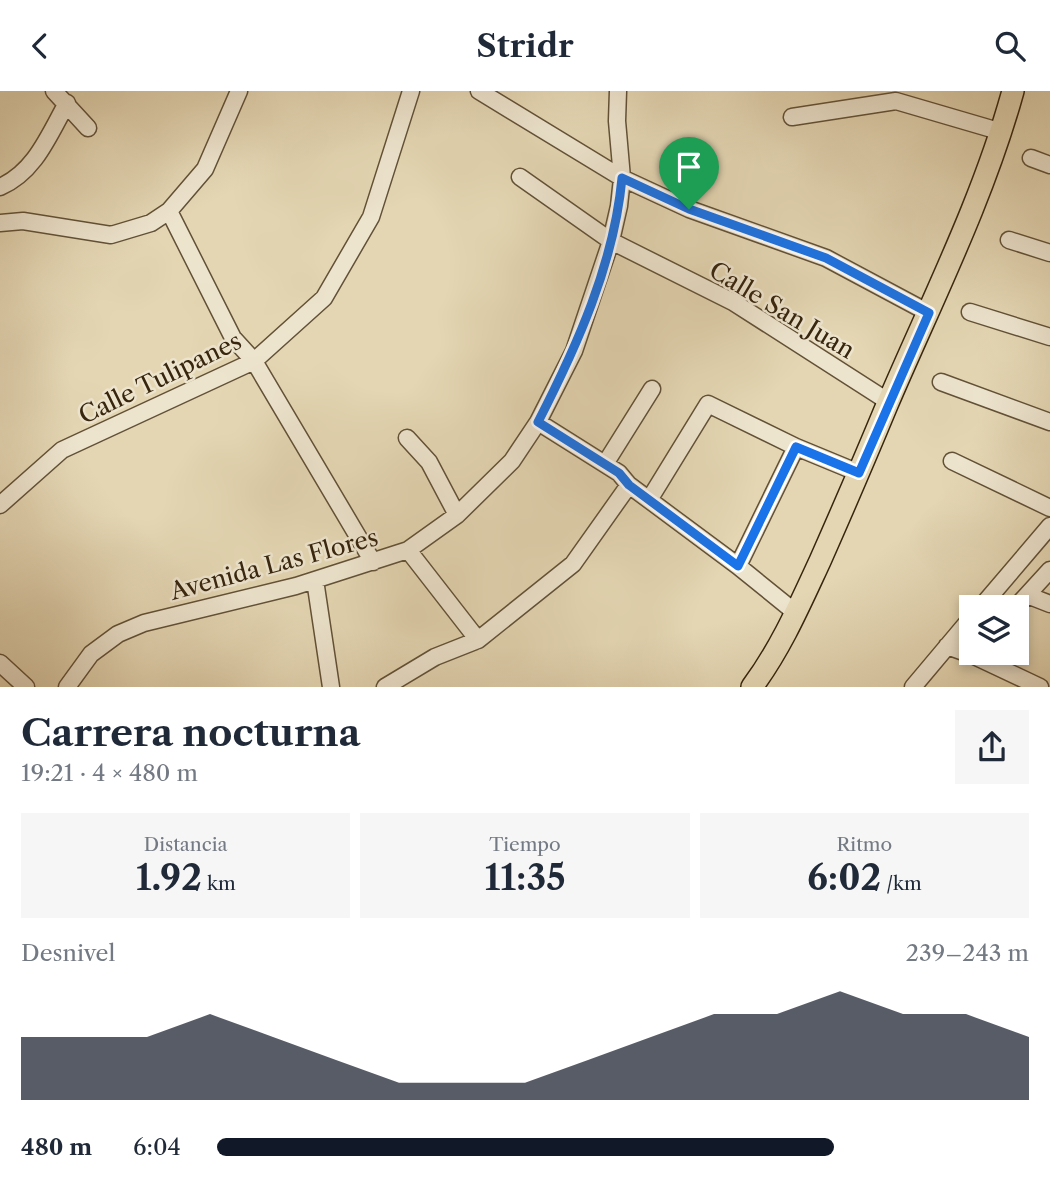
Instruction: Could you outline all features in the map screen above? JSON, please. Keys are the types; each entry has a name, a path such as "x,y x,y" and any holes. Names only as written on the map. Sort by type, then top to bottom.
{"main road":[{"path":"752,687 796,613 859,473 929,313 1002,132 1013,91"}],"street":[{"path":"54,91 88,128"},
{"path":"0,223 23,221 111,235 150,223 169,211 205,169 239,91"},
{"name":"Calle Tulipanes","path":"0,505 62,450 254,361 324,298 371,217 411,91"},
{"path":"479,91 622,178 689,209 826,258 929,313"},
{"name":"Avenida Las Flores","path":"67,687 91,655 118,634 144,623 315,580 408,550 457,515 512,461 538,422 574,351 611,241 622,178 617,121 618,91"},
{"path":"792,117 897,96 1002,132"},
{"path":"0,187 14,181 34,162 67,103"},
{"path":"1031,158 1050,165"},
{"name":"Calle San Juan","path":"520,177 611,241 733,302 889,402"},
{"path":"169,211 233,338 254,361 373,562"},
{"path":"1009,240 1050,253"},
{"path":"970,312 1050,337"},
{"path":"942,382 1050,422"},
{"path":"605,464 652,389"},
{"path":"649,500 708,404 796,447 859,473"},
{"path":"538,422 619,473 629,485 796,613"},
{"path":"407,438 429,462 457,515"},
{"path":"738,566 796,447"},
{"path":"952,461 1050,509"},
{"path":"385,687 435,657 478,640 573,564 629,485"},
{"path":"991,595 1050,526"},
{"path":"408,550 478,640"},
{"path":"1027,595 1050,570"},
{"path":"315,580 331,687"},
{"path":"1029,602 1050,604"},
{"path":"913,687 959,632"},
{"path":"947,646 959,650"},
{"path":"934,664 959,658"},
{"path":"0,663 26,687"},
{"path":"995,665 1040,687"}],"route":[{"path":"622,178 689,209 826,258 929,313 859,473 796,447 738,566 629,485 619,473 538,422 574,351 611,241 622,178"}]}
